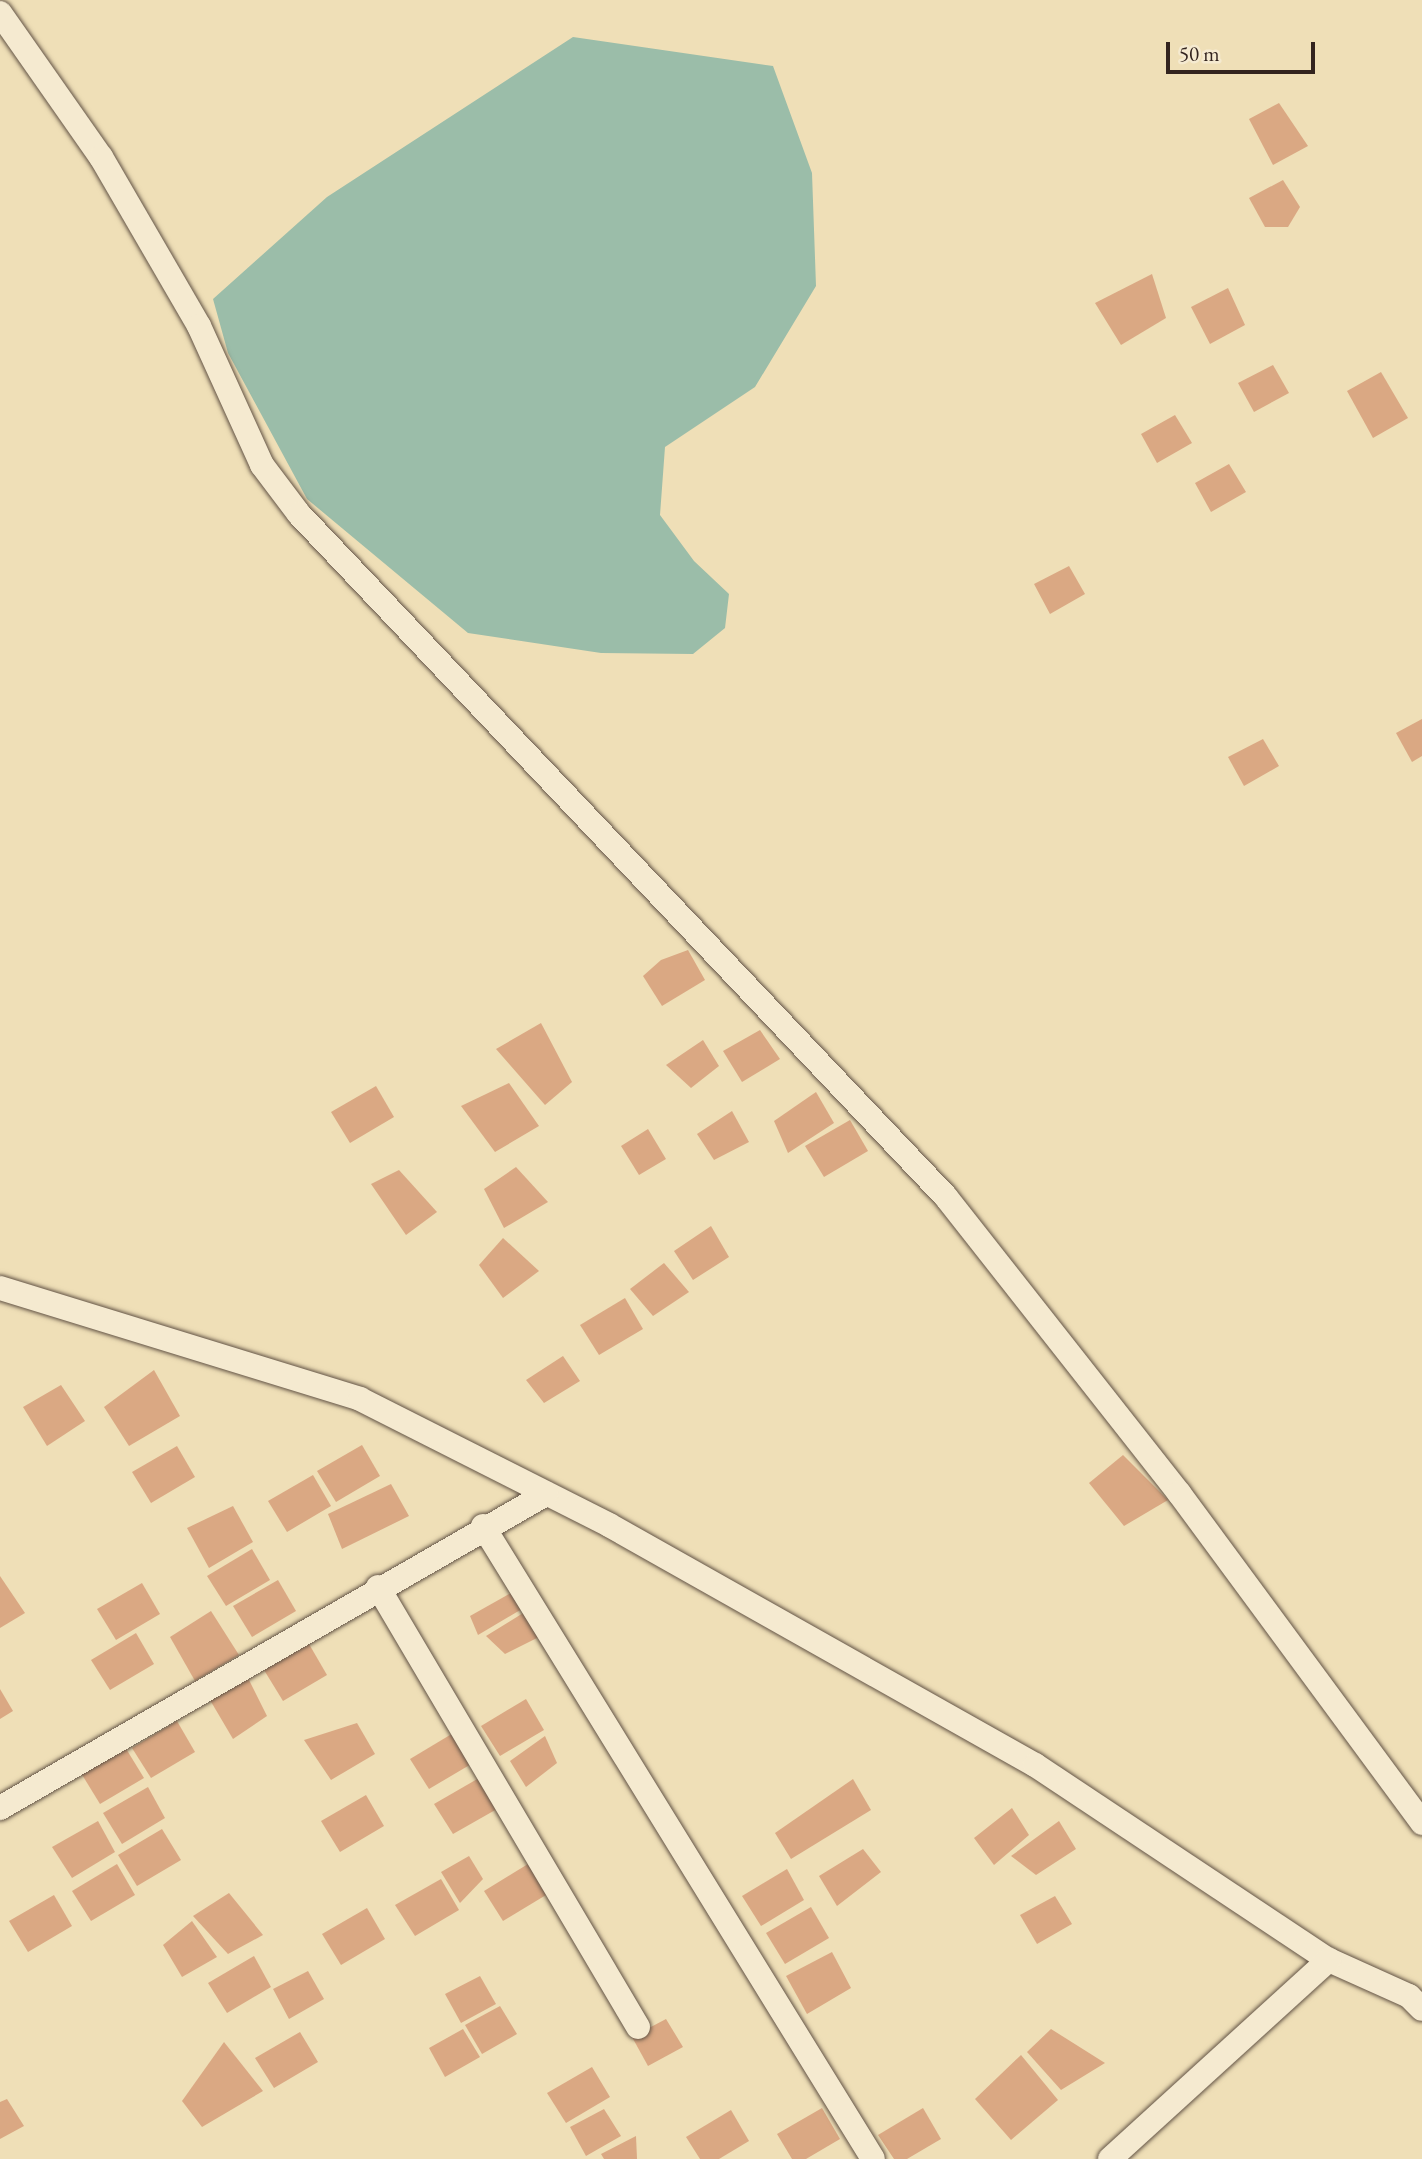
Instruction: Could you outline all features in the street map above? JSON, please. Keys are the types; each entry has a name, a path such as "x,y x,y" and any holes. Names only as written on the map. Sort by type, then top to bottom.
{"street":[{"path":"0,13 100,157 199,326 262,465 299,514 946,1197 1179,1493 1422,1823"},
{"path":"0,1288 360,1399 546,1494 1035,1765 1329,1959 1409,1996 1422,2010"},
{"path":"0,1808 483,1526 546,1494"},
{"path":"483,1526 873,2159"},
{"path":"378,1587 638,2027"},
{"path":"1110,2159 1329,1959"}],"shaded area":[{"path":"573,37 773,66 812,173 816,286 755,387 665,447 660,515 694,561 729,594 725,628 693,654 601,653 468,633 307,499 228,353 213,299 327,197"}],"building":[{"path":"1279,103 1308,146 1273,165 1249,119"},
{"path":"1283,180 1300,207 1288,227 1265,227 1249,198"},
{"path":"1152,274 1166,318 1121,345 1095,303"},
{"path":"1228,288 1245,325 1210,344 1191,307"},
{"path":"1273,365 1289,393 1254,412 1238,383"},
{"path":"1381,372 1408,418 1373,438 1347,391"},
{"path":"1175,415 1192,443 1157,463 1141,434"},
{"path":"1229,464 1246,492 1211,512 1195,483"},
{"path":"1069,566 1085,594 1050,614 1034,584"},
{"path":"1422,719 1422,756 1412,762 1396,733"},
{"path":"1263,739 1279,766 1244,786 1228,757"},
{"path":"688,950 705,980 662,1006 643,976 661,960"},
{"path":"541,1023 572,1082 545,1105 496,1049"},
{"path":"760,1030 780,1059 742,1082 723,1051"},
{"path":"703,1040 719,1066 691,1088 666,1065"},
{"path":"509,1083 539,1126 495,1152 461,1106"},
{"path":"376,1086 394,1117 350,1143 331,1112"},
{"path":"816,1092 834,1123 788,1153 774,1121"},
{"path":"732,1111 749,1142 714,1160 697,1134"},
{"path":"850,1120 868,1151 824,1177 805,1146"},
{"path":"648,1129 666,1159 639,1175 621,1146"},
{"path":"516,1167 548,1202 504,1228 484,1189"},
{"path":"399,1170 437,1212 406,1235 371,1184"},
{"path":"711,1226 729,1257 693,1280 674,1251"},
{"path":"503,1238 539,1271 503,1298 479,1265"},
{"path":"664,1263 689,1292 653,1316 630,1289"},
{"path":"625,1298 643,1329 599,1355 580,1325"},
{"path":"563,1356 580,1381 544,1403 526,1380"},
{"path":"154,1370 180,1416 129,1446 104,1407"},
{"path":"61,1385 85,1421 47,1446 23,1407"},
{"path":"362,1445 380,1476 336,1502 317,1471"},
{"path":"177,1446 195,1477 151,1503 132,1472"},
{"path":"1123,1455 1168,1500 1124,1526 1089,1483"},
{"path":"313,1475 331,1506 287,1532 268,1501"},
{"path":"391,1484 409,1516 342,1549 328,1514"},
{"path":"233,1506 253,1542 209,1568 187,1528"},
{"path":"252,1549 270,1580 226,1606 207,1576"},
{"path":"0,1576 25,1613 0,1628"},
{"path":"278,1580 296,1611 252,1637 233,1606"},
{"path":"142,1583 160,1614 116,1640 97,1609"},
{"path":"511,1593 522,1609 478,1635 470,1616"},
{"path":"528,1610 545,1634 505,1654 486,1636"},
{"path":"211,1611 239,1655 195,1681 170,1637"},
{"path":"136,1633 154,1664 110,1690 91,1660"},
{"path":"309,1644 327,1675 283,1701 264,1670"},
{"path":"247,1676 267,1716 233,1739 210,1700"},
{"path":"0,1689 13,1711 0,1719"},
{"path":"526,1699 544,1730 500,1756 481,1726"},
{"path":"177,1721 195,1752 151,1778 132,1748"},
{"path":"357,1723 375,1754 331,1780 304,1740"},
{"path":"455,1732 473,1763 429,1789 410,1759"},
{"path":"545,1736 557,1763 526,1787 510,1761"},
{"path":"125,1747 144,1778 100,1804 81,1773"},
{"path":"479,1778 497,1809 453,1834 434,1804"},
{"path":"853,1779 871,1810 791,1859 775,1833"},
{"path":"148,1787 165,1818 122,1844 103,1813"},
{"path":"366,1795 384,1826 340,1852 321,1821"},
{"path":"1012,1808 1029,1835 994,1865 974,1838"},
{"path":"98,1821 115,1852 72,1878 52,1847"},
{"path":"1059,1821 1076,1849 1036,1875 1011,1856"},
{"path":"162,1829 181,1860 137,1886 118,1855"},
{"path":"863,1849 881,1872 837,1906 819,1876"},
{"path":"469,1856 483,1879 460,1903 441,1872"},
{"path":"117,1864 135,1895 91,1921 72,1891"},
{"path":"528,1864 546,1895 503,1921 484,1891"},
{"path":"787,1869 804,1900 761,1926 742,1896"},
{"path":"441,1879 459,1910 415,1936 395,1905"},
{"path":"229,1893 263,1935 228,1954 193,1916"},
{"path":"54,1895 72,1926 28,1952 9,1921"},
{"path":"1055,1896 1072,1924 1037,1944 1020,1915"},
{"path":"811,1907 829,1938 785,1964 766,1933"},
{"path":"367,1908 385,1939 341,1965 322,1934"},
{"path":"192,1921 217,1957 182,1977 163,1945"},
{"path":"832,1952 851,1988 807,2014 786,1976"},
{"path":"254,1956 271,1987 227,2013 208,1983"},
{"path":"308,1971 324,1999 289,2019 273,1989"},
{"path":"480,1976 496,2004 461,2023 445,1994"},
{"path":"500,2006 517,2034 482,2054 465,2025"},
{"path":"666,2019 683,2047 648,2066 632,2037"},
{"path":"463,2029 480,2057 445,2077 429,2048"},
{"path":"1051,2029 1105,2063 1061,2090 1027,2052"},
{"path":"300,2032 318,2062 274,2088 255,2058"},
{"path":"224,2042 263,2091 202,2127 182,2101"},
{"path":"1021,2055 1058,2100 1011,2140 975,2099"},
{"path":"592,2067 610,2097 566,2123 547,2093"},
{"path":"7,2099 24,2126 0,2139 0,2102"},
{"path":"822,2108 840,2139 806,2159 792,2159 777,2134"},
{"path":"923,2108 941,2139 907,2159 894,2159 878,2135"},
{"path":"604,2109 621,2136 586,2156 570,2127"},
{"path":"731,2110 749,2141 719,2159 700,2159 686,2137"},
{"path":"636,2136 637,2159 604,2159 601,2154"}]}
